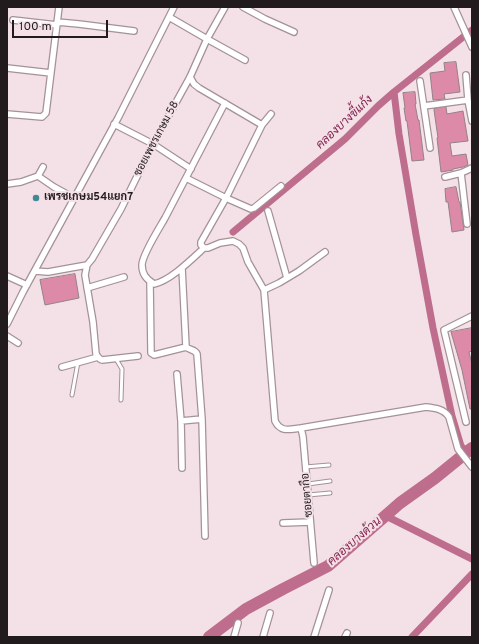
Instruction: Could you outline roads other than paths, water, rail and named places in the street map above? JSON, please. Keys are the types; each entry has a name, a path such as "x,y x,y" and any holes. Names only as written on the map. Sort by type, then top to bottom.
{"street":[{"path":"7,114 42,118 46,113 59,7"},
{"path":"7,324 121,111 174,7"},
{"name":"ซอยเพชรเกษม 58","path":"87,265 121,209 153,144 190,77 207,39 225,7"},
{"path":"243,7 294,32"},
{"path":"454,7 472,46"},
{"path":"169,16 245,60"},
{"path":"12,20 57,24 79,24 134,31"},
{"path":"7,68 51,72"},
{"path":"466,75 472,121"},
{"path":"190,77 194,84 199,88 262,125"},
{"path":"420,81 430,148"},
{"path":"225,103 148,248 142,263 144,275 154,284 159,283 182,268 204,248 220,243 233,242 239,244 243,248 248,262 264,290 275,421 277,426 283,429 301,428 426,407 436,408 442,410 449,417 458,449 471,466"},
{"path":"424,106 470,103"},
{"path":"204,248 201,246 201,242 226,198 262,125 271,114"},
{"path":"114,124 153,144 191,169"},
{"path":"7,184 21,182 38,176 43,166"},
{"path":"444,177 472,168"},
{"path":"460,173 468,224"},
{"path":"38,176 74,198"},
{"path":"186,178 251,209 281,186"},
{"path":"268,211 287,278"},
{"path":"264,290 299,271 325,252"},
{"path":"35,271 48,272 87,265 85,275 93,322 96,354 100,360 138,356"},
{"path":"182,268 186,347"},
{"path":"7,276 27,285"},
{"path":"87,288 124,277"},
{"path":"150,281 151,353 154,354 186,347 195,351 197,354 202,419 206,536"},
{"path":"466,422 444,330 472,316"},
{"path":"7,336 18,343"},
{"path":"62,367 98,357"},
{"path":"177,374 181,421 182,468"},
{"path":"181,421 202,419"},
{"name":"ซอยตากือ","path":"301,428 314,563"},
{"path":"283,523 310,522"},
{"path":"314,637 329,590"},
{"path":"262,637 270,613"},
{"path":"234,637 238,623"}],"lane":[{"path":"116,359 122,369 121,400"},
{"path":"72,395 78,362"},
{"path":"305,467 329,465"},
{"path":"306,484 330,481"},
{"path":"308,495 330,493"}],"waterway":[{"name":"คลองบางขี้แก้ง","path":"233,232 345,139 394,92 472,30"},
{"path":"394,92 399,134 433,328 452,416 461,446 467,452"},
{"name":"คลองบางด้วน","path":"209,637 246,609 328,566 400,503 435,478 472,448"},
{"path":"386,516 472,559"},
{"path":"412,637 472,574"}],"place":[{"name":"เพรชเกษม54แยก7","path":"36,198"}]}
